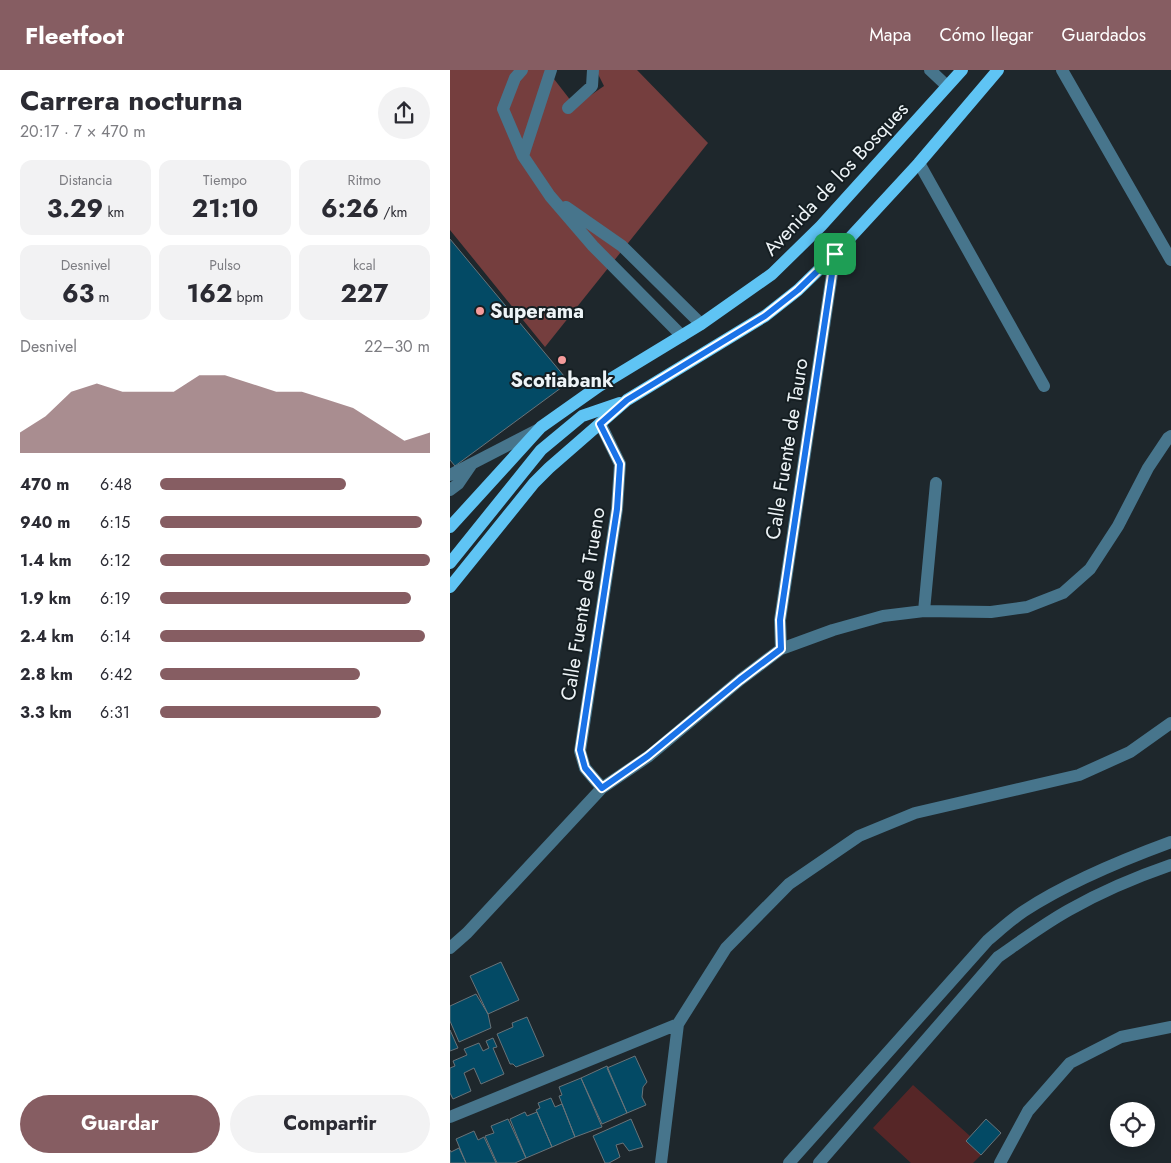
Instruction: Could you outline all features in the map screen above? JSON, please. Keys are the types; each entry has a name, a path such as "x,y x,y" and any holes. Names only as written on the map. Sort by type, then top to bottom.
{"main road":[{"name":"Avenida de los Bosques","path":"450,527 541,427 599,386 701,324 772,274 821,226 962,70"},
{"path":"450,587 534,483 627,400 765,316 798,290 835,254 919,163 998,70"},
{"path":"450,563 541,450 582,416 627,400"}],"street":[{"path":"522,70 515,78 503,109 523,156 550,196 593,246 682,336"},
{"path":"523,156 551,70"},
{"path":"568,108 592,86 592,70"},
{"path":"930,70 947,86"},
{"path":"1062,70 1171,260"},
{"path":"919,163 1044,386"},
{"path":"550,196 622,246 701,324"},
{"name":"Calle Fuente de Tauro","path":"781,649 780,620 835,254"},
{"name":"Calle Fuente de Trueno","path":"600,424 620,464 617,509 580,750 585,768 602,788"},
{"path":"450,475 541,427"},
{"path":"450,948 467,933 602,788 648,756 740,680 781,649 834,630 883,616 924,612 991,612 1027,608 1063,593 1090,569 1118,526 1148,468 1171,436"},
{"path":"450,490 458,484 471,465"},
{"path":"924,612 936,483"},
{"path":"661,1163 678,1024 726,948 789,884 859,836 915,813 1079,774 1130,752 1171,723"},
{"path":"789,1163 988,940 1024,912 1062,890 1134,856 1171,842"},
{"path":"819,1163 998,957 1033,932 1070,910 1142,875 1171,864"},
{"path":"450,1116 678,1024"},
{"path":"1000,1163 1028,1111 1070,1063 1121,1037 1171,1027"}],"shaded area":[{"path":"450,70 547,70 575,106 604,86 596,70 637,70 708,143 545,347 450,230"},
{"path":"913,1085 970,1136 966,1141 981,1155 973,1163 911,1163 873,1128"}],"building":[{"name":"Superama","path":"450,239 569,382 455,466 450,460"},
{"path":"501,962 519,1000 488,1014 470,976"},
{"path":"476,994 488,1014 491,1028 459,1042 450,1021 450,1006"},
{"path":"527,1017 544,1056 516,1067 510,1064 497,1034 513,1027 512,1023"},
{"path":"450,1030 458,1048 450,1051"},
{"path":"493,1038 497,1047 493,1048 504,1074 481,1084 474,1068 464,1073 471,1091 453,1099 450,1093 450,1068 455,1066 453,1061 467,1055 464,1049 479,1043 483,1051 489,1048 486,1041"},
{"path":"635,1056 647,1082 643,1087 642,1097 646,1105 627,1113 607,1068"},
{"path":"607,1066 627,1113 602,1124 581,1078"},
{"path":"581,1078 602,1127 575,1137 559,1096 562,1095 559,1087"},
{"path":"551,1098 555,1107 562,1104 575,1137 552,1147 536,1110 540,1108 538,1103"},
{"path":"525,1112 527,1116 537,1112 552,1147 526,1158 510,1119"},
{"path":"508,1119 526,1158 515,1163 497,1163 485,1136 494,1133 491,1126"},
{"path":"631,1119 643,1147 629,1151 623,1143 616,1145 620,1157 605,1163 593,1136"},
{"path":"986,1119 1001,1133 981,1155 966,1141"},
{"path":"474,1131 478,1140 484,1137 496,1163 466,1163 456,1139"},
{"path":"459,1148 466,1163 450,1163 450,1150 451,1152"}],"place":[{"name":"Superama","path":"480,311"},
{"name":"Scotiabank","path":"562,360"}],"route":[{"path":"835,254 780,620 781,649 740,680 648,756 602,788 585,768 580,750 617,509 620,464 600,424 627,400 765,316 798,290 835,254"}]}
